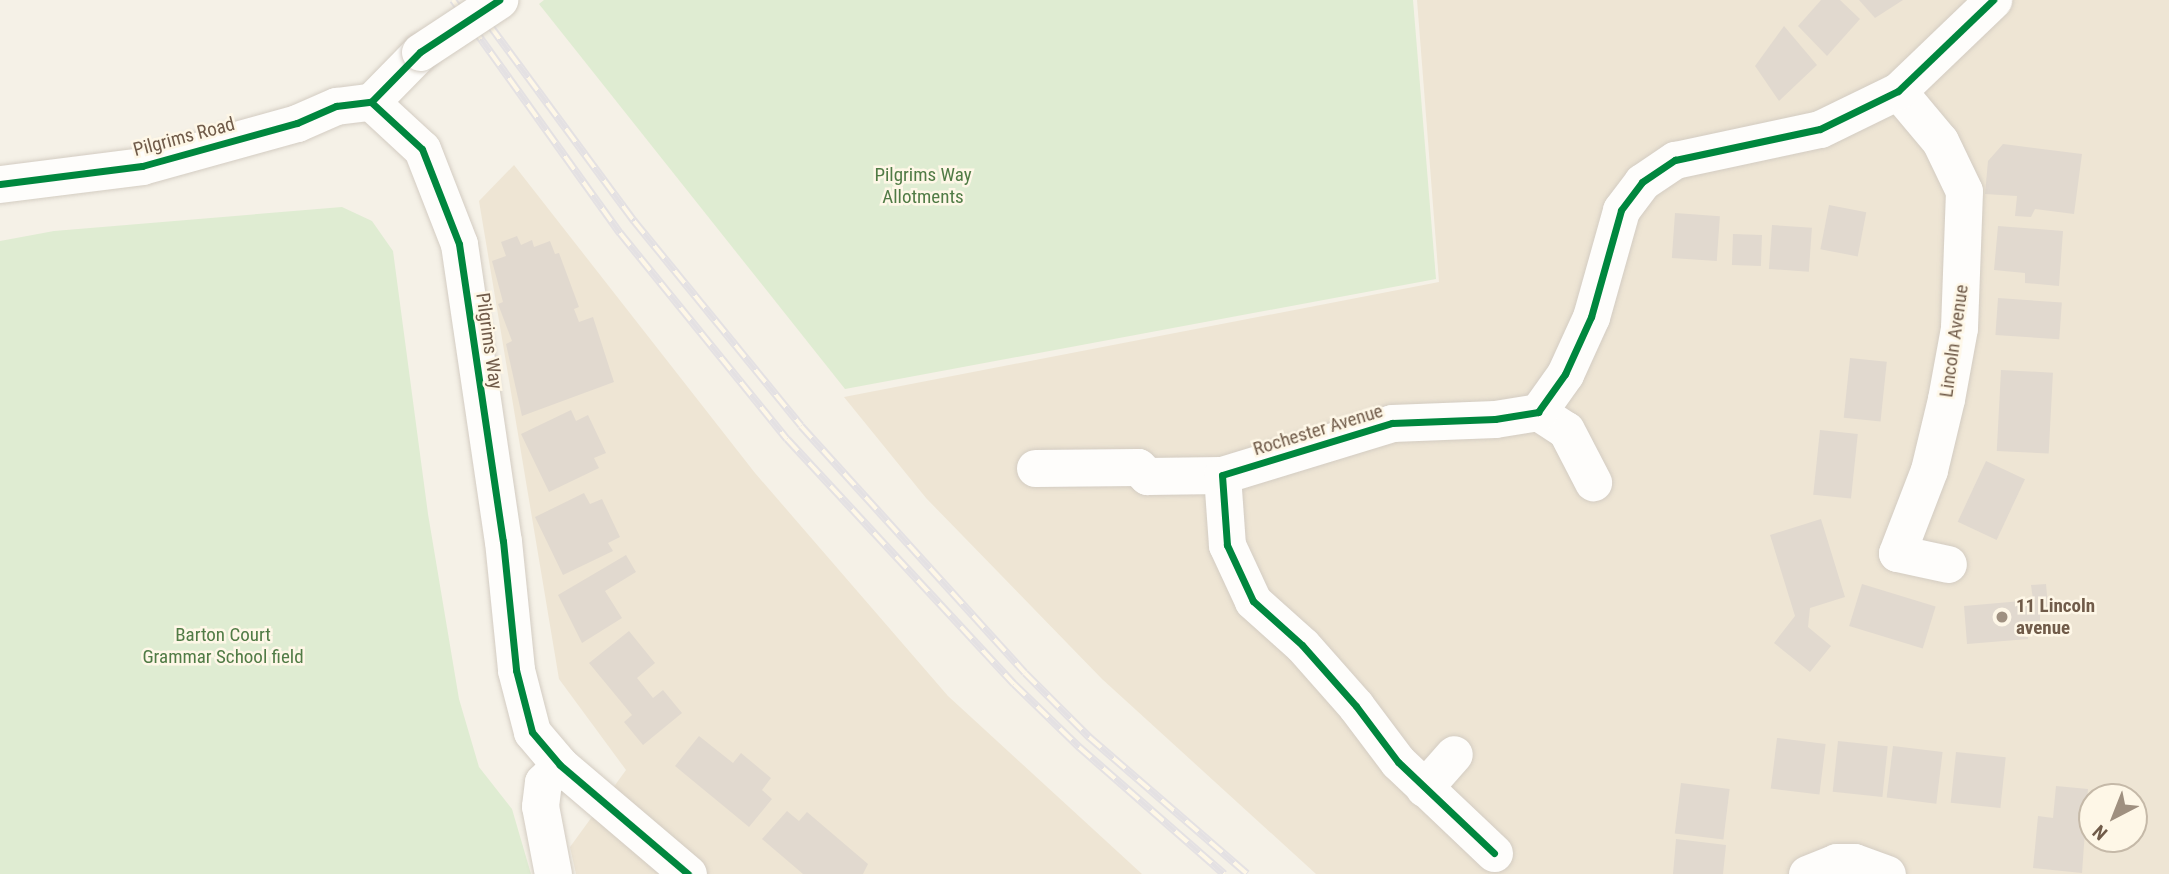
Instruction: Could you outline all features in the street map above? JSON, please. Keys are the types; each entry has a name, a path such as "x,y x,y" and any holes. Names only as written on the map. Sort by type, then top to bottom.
{"street":[{"path":"371,103 420,52 499,0"},
{"path":"1593,482 1566,430 1538,412 1564,374 1591,317 1621,210 1642,182 1675,160 1820,129 1898,90 1993,0"},
{"name":"Lincoln Avenue","path":"1898,90 1940,141 1965,191 1961,304 1946,399 1929,470 1897,553 1948,564"},
{"name":"Pilgrims Road","path":"0,184 142,166 297,123 336,106 371,103"},
{"name":"Pilgrims Way","path":"371,103 422,149 459,244 503,541 520,698 532,732 560,765 688,874"},
{"name":"Rochester Avenue","path":"1035,468 1138,467 1147,476 1222,475 1392,423 1495,419 1538,412"},
{"path":"1222,475 1227,545 1253,601 1301,645 1424,788 1493,853"},
{"path":"1424,788 1454,754"},
{"path":"553,874 540,806 543,782 560,765"},
{"path":"1807,874 1836,862 1854,862 1887,874"}],"shaded area":[{"path":"1417,0 2169,0 2169,874 1316,874 1102,679 926,498 844,397 1439,282"},
{"path":"514,165 755,473 948,696 1142,874 576,874 570,847 626,770 559,679 479,201"}],"green space":[{"name":"Pilgrims Way Allotments","path":"544,0 1413,0 1436,279 845,389 539,4"},
{"name":"Barton Court Grammar School field","path":"342,207 372,221 393,251 428,514 459,699 479,767 512,809 531,874 0,874 0,241 54,231"}],"building":[{"path":"1821,0 1840,0 1860,19 1827,56 1798,26"},
{"path":"1859,0 1903,0 1875,18"},
{"path":"1784,26 1817,65 1779,101 1755,66"},
{"path":"2003,144 2082,154 2074,214 2035,209 2031,217 2015,216 2017,196 1985,194 1988,161"},
{"path":"1829,205 1866,212 1858,256 1820,249"},
{"path":"1675,213 1720,216 1717,261 1672,258"},
{"path":"1772,225 1812,228 1809,272 1769,269"},
{"path":"1998,226 2063,231 2059,286 2025,283 2025,273 1994,270"},
{"path":"1733,234 1762,235 1761,266 1732,265"},
{"path":"517,236 521,245 532,240 534,247 550,241 555,254 559,253 579,307 574,309 579,322 593,317 614,382 522,416 506,344 512,341 498,304 503,302 492,261 506,256 501,242"},
{"path":"1998,298 2062,302 2059,339 1995,335"},
{"path":"1850,358 1887,362 1881,422 1844,418"},
{"path":"2001,370 2053,373 2049,454 1997,451"},
{"path":"571,410 576,421 588,415 606,453 594,458 599,468 549,492 521,434"},
{"path":"1820,430 1858,434 1851,499 1813,495"},
{"path":"1986,461 2025,479 1997,540 1958,522"},
{"path":"584,493 590,504 602,499 620,537 608,543 613,551 563,575 535,517"},
{"path":"1821,519 1845,597 1810,608 1808,627 1831,646 1810,672 1774,643 1795,616 1770,535"},
{"path":"626,555 636,572 605,591 622,618 582,643 558,595"},
{"path":"1862,584 1936,607 1923,649 1849,626"},
{"name":"11 Lincoln avenue","path":"2046,584 2048,606 2040,612 2040,621 2027,622 2028,639 1967,644 1964,606 2033,600 2031,585"},
{"path":"629,631 655,663 637,678 653,698 663,690 682,713 643,745 624,722 632,715 589,663"},
{"path":"699,736 733,763 741,753 771,778 762,790 772,799 749,827 675,766"},
{"path":"1777,738 1826,744 1819,795 1771,789"},
{"path":"1838,741 1888,746 1882,797 1833,792"},
{"path":"1893,746 1943,752 1936,804 1887,798"},
{"path":"1956,752 2006,757 2000,808 1951,803"},
{"path":"1681,783 1730,789 1723,840 1675,834"},
{"path":"2056,786 2078,788 2078,853 2083,853 2082,873 2033,868 2038,816 2053,818"},
{"path":"787,811 799,821 807,812 868,864 863,874 803,874 762,839"},
{"path":"1676,839 1726,845 1723,874 1673,874"}],"railway":[{"path":"453,0 620,233 787,439 1014,684 1079,747 1224,874"},
{"path":"471,0 634,221 801,426 1025,673 1089,737 1247,874"}],"cycle path":[{"path":"371,102 420,52 499,0"},
{"path":"1494,853 1398,762 1356,706 1302,645 1253,601 1227,545 1222,475 1392,423 1495,419 1538,412 1565,374 1591,317 1621,210 1642,182 1675,160 1820,129 1898,91 1993,0"},
{"path":"371,102 422,149 459,244 503,541 516,670 532,732 560,765 688,874"},
{"path":"0,184 142,166 297,123 336,106 371,102"}],"place":[{"name":"11 Lincoln avenue","path":"2002,617"}]}
